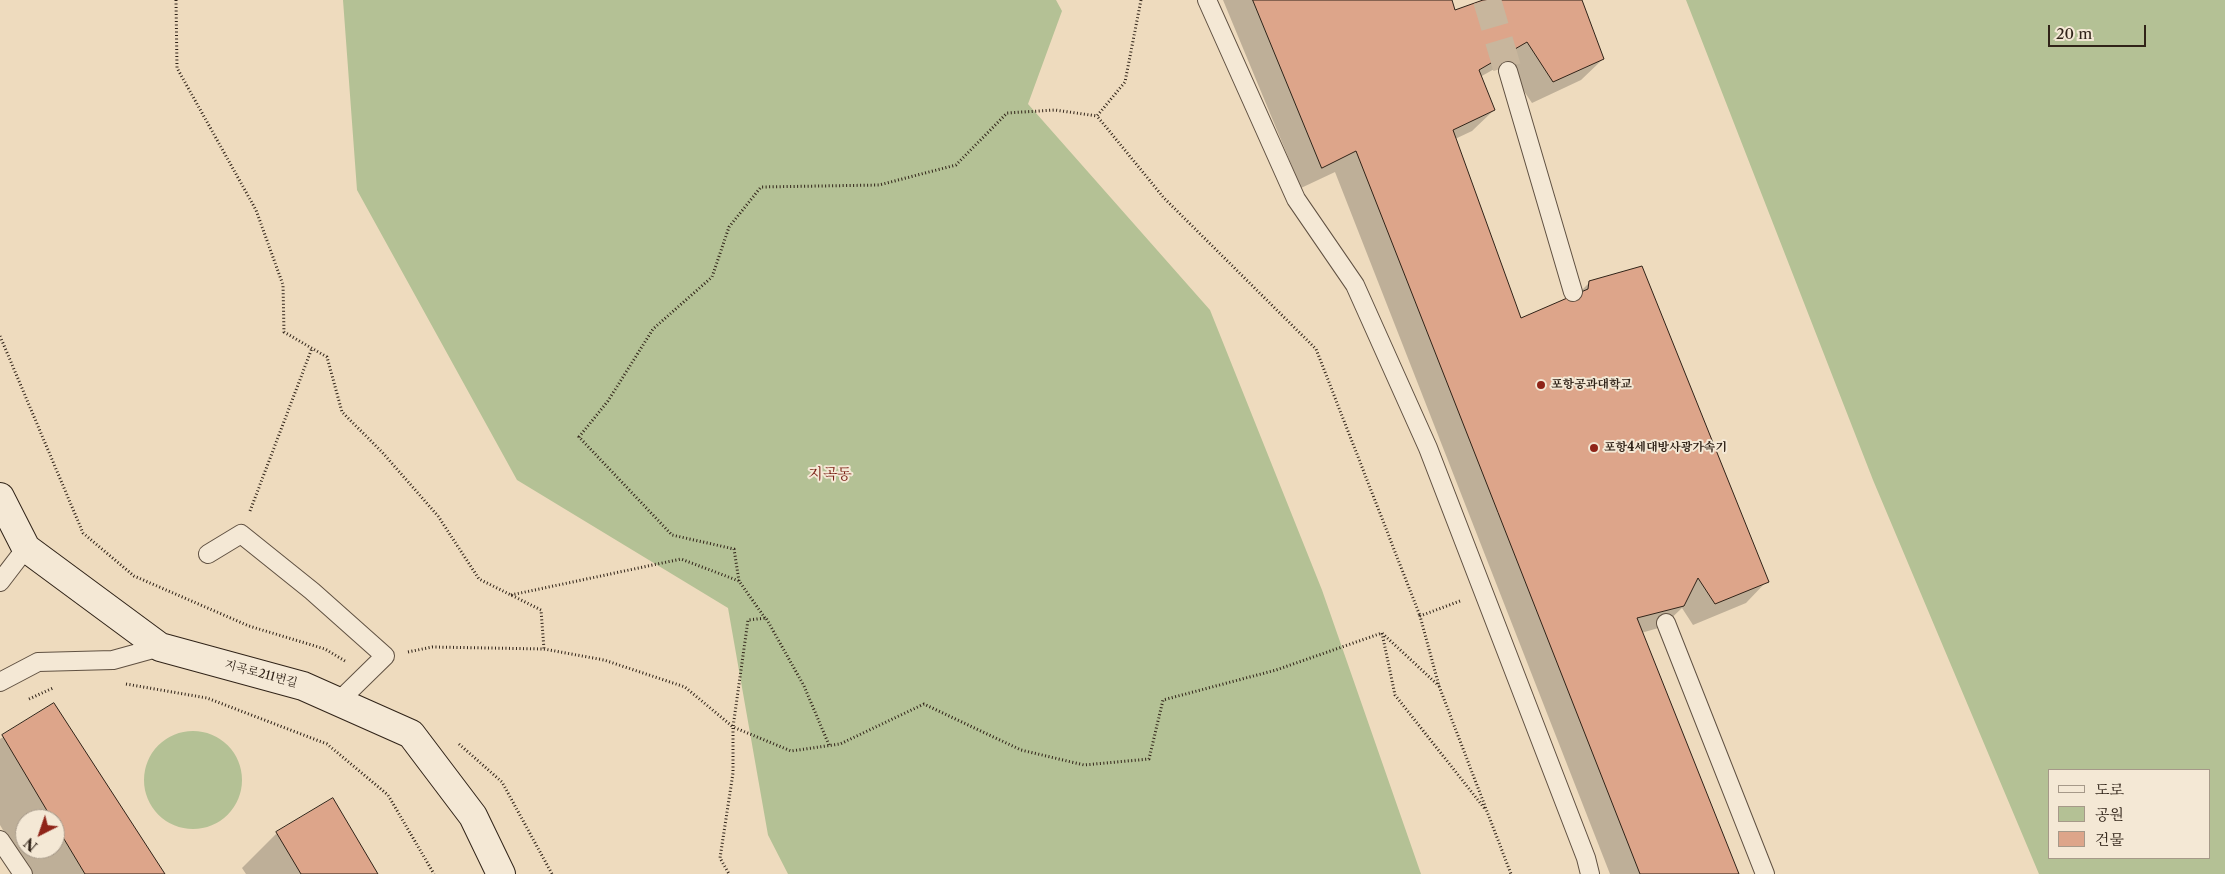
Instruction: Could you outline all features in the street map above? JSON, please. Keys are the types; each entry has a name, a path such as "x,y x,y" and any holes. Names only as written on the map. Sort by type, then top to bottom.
{"main road":[{"name":"지곡로211번길","path":"0,497 26,548 160,647 303,686 411,734 473,816 501,874"}],"lane":[{"path":"1207,0 1296,199 1355,284 1428,448 1586,858 1590,874"},
{"path":"1508,72 1573,292"},
{"path":"208,554 241,534 312,590 385,656 338,702"},
{"path":"0,582 26,548"},
{"path":"1666,623 1765,874"},
{"path":"0,682 38,662 113,660 160,647"},
{"path":"0,840 23,874"}],"path":[{"path":"176,0 177,68 256,210 283,285 284,332 327,357 342,412 382,452 438,516 480,579 541,610 544,649"},
{"path":"1097,116 1125,82 1141,0"},
{"path":"829,746 804,686 766,618 739,581 734,549 672,535 579,437 608,401 653,329 712,278 729,227 761,187 879,184 956,165 1007,113 1055,110 1097,116 1164,198 1316,349 1420,616 1439,686 1511,874"},
{"path":"0,336 83,533 134,576 250,626"},
{"path":"241,534 312,348"},
{"path":"511,595 681,559 739,581"},
{"path":"1420,616 1484,593"},
{"path":"728,874 720,858 733,773 733,727 748,620 766,618"},
{"path":"1382,633 1439,686"},
{"path":"385,656 432,647 544,649 604,660 685,688 733,727 791,751 840,744 924,704 1021,750 1084,765 1149,759 1163,700 1276,670 1382,633"},
{"path":"1382,633 1395,694 1487,811"},
{"path":"123,684 208,698 328,744 388,795 434,874"}],"green space":[{"path":"343,0 1056,0 1062,11 1028,104 1210,310 1322,590 1421,874 788,874 768,835 728,608 517,480 357,190"},
{"path":"1686,0 2225,0 2225,874 2039,874 1873,480"},
{"path":"193,731 203,732 220,739 234,753 241,770 241,790 234,807 220,821 203,828 193,829 183,828 166,821 152,807 145,790 144,780 145,770 152,753 166,739 183,732"}],"building":[{"name":"포항4세대방사광가속기","path":"1253,0 1452,0 1455,10 1483,0 1582,0 1604,59 1553,82 1527,42 1479,70 1495,110 1453,130 1521,318 1588,289 1589,281 1642,266 1769,582 1715,604 1698,578 1684,606 1637,618 1739,874 1640,874 1356,151 1322,168"},
{"path":"54,703 165,874 85,874 65,841 65,809 46,809 2,735"},
{"path":"333,798 378,874 301,874 276,832"}],"tunnel":[{"path":"1487,0 1508,71"}],"place":[{"name":"포항공과대학교","path":"1541,385"},
{"name":"포항4세대방사광가속기","path":"1594,448"}],"district":[{"name":"지곡동","path":"830,475"}]}
